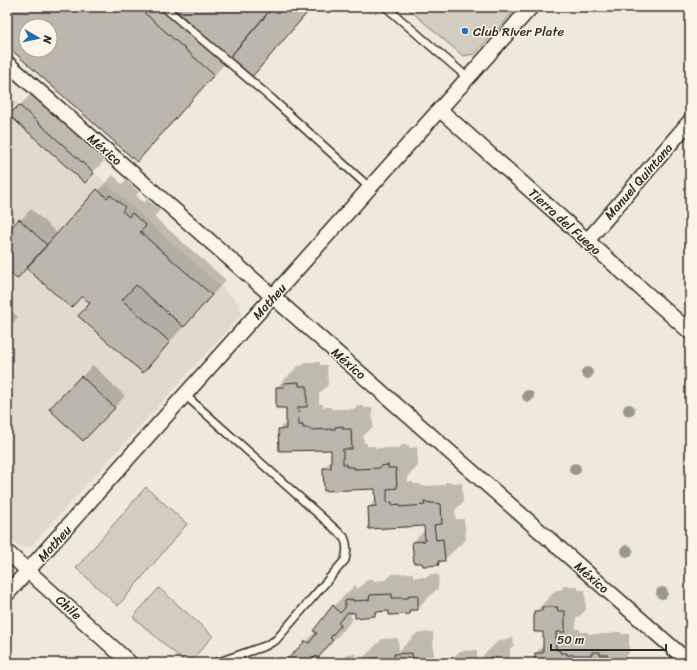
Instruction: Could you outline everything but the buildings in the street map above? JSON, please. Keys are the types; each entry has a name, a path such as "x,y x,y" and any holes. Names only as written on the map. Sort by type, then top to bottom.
{"street":[{"name":"Matheu","path":"7,594 531,7"},
{"name":"México","path":"7,63 690,663"},
{"name":"Tierra del Fuego","path":"440,110 690,332"},
{"name":"Manuel Quintana","path":"587,240 690,121"},
{"name":"Chile","path":"7,552 130,663"}],"lane":[{"path":"164,7 272,99 370,188"},
{"path":"386,7 468,78"},
{"path":"185,395 344,537 347,543 345,560 276,640 265,646 216,663"}],"shaded area":[{"name":"Club River Plate","path":"406,7 518,7 475,54 463,56"},
{"path":"7,94 238,302 242,314 31,546 20,547 7,536"},
{"path":"146,487 187,524 118,606 76,568"},
{"path":"159,588 213,636 189,663 186,663 133,617"}],"place":[{"name":"Club River Plate","path":"465,31"}]}
